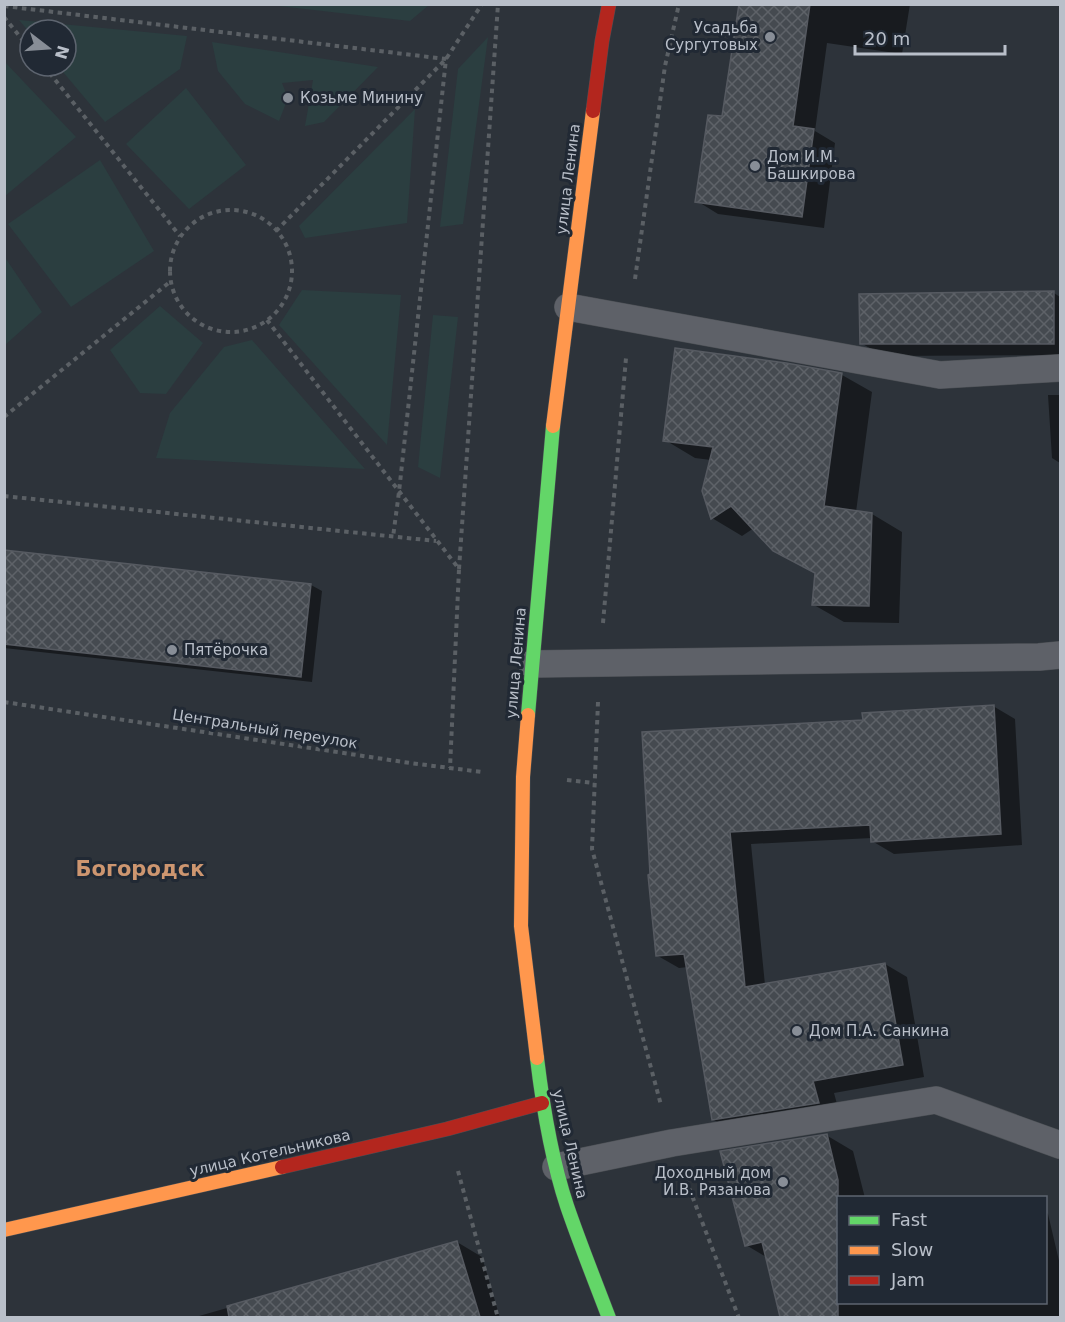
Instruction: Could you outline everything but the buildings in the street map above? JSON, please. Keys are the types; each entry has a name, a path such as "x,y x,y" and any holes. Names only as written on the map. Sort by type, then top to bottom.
{"main road":[{"name":"улица Ленина","path":"609,4 602,41 553,430 523,777 521,926 542,1102 556,1167 567,1205 609,1317"},
{"name":"улица Котельникова","path":"4,1230 447,1129 542,1102"}],"lane":[{"path":"568,307 940,375 1060,368"},
{"path":"532,664 1060,655"},
{"path":"556,1167 672,1143 936,1100 1060,1145"}],"path":[{"path":"276,231 446,59 482,4"},
{"path":"450,768 459,569 498,4"},
{"path":"679,4 665,66 629,318 600,664 592,849 672,1143 739,1317"},
{"path":"4,6 446,59"},
{"path":"4,17 18,34"},
{"path":"393,537 446,59"},
{"path":"54,78 180,236"},
{"path":"235,209 267,220 287,245 293,277 283,305 258,327 231,334 194,322 174,297 171,280 169,265 180,236 204,215 235,209"},
{"path":"4,417 171,280"},
{"path":"267,320 459,569"},
{"path":"4,496 437,541"},
{"name":"Центральный переулок","path":"4,702 523,777"},
{"path":"447,1129 498,1317"}],"shaded area":[{"path":"270,5 429,5 410,21"},
{"path":"78,26 187,36 180,69 105,122 68,78 78,78"},
{"path":"488,37 463,224 440,227 458,69"},
{"path":"212,42 378,67 324,122 305,126 313,80 282,83 288,98 279,121 245,104 218,71"},
{"path":"5,62 76,137 5,196"},
{"path":"186,88 246,165 189,209 126,144"},
{"path":"415,109 407,223 305,238 299,226"},
{"path":"100,160 154,251 71,307 8,224"},
{"path":"4,256 42,312 5,345 4,345"},
{"path":"302,290 401,295 387,445 279,325"},
{"path":"160,306 203,343 166,394 140,393 110,350"},
{"path":"433,315 458,317 440,478 418,467"},
{"path":"252,340 365,469 156,458 170,413 224,347"}],"traffic: fast":[{"path":"528,715 553,426"},
{"path":"537,1058 556,1170 577,1234 609,1318"}],"traffic: slow":[{"path":"553,426 593,111"},
{"path":"528,715 523,777 521,926 537,1058"},
{"path":"4,1230 282,1167"}],"traffic: jam":[{"path":"593,111 609,4"},
{"path":"282,1167 447,1129 542,1103"}],"place":[{"name":"Усадьба Сургутовых","path":"770,37"},
{"name":"Козьме Минину","path":"288,98"},
{"name":"Дом И.М. Башкирова","path":"755,166"},
{"name":"Пятёрочка","path":"172,650"},
{"name":"Дом П.А. Санкина","path":"797,1031"},
{"name":"Доходный дом И.В. Рязанова","path":"783,1182"}],"district":[{"name":"Богородск","path":"140,869"}]}
